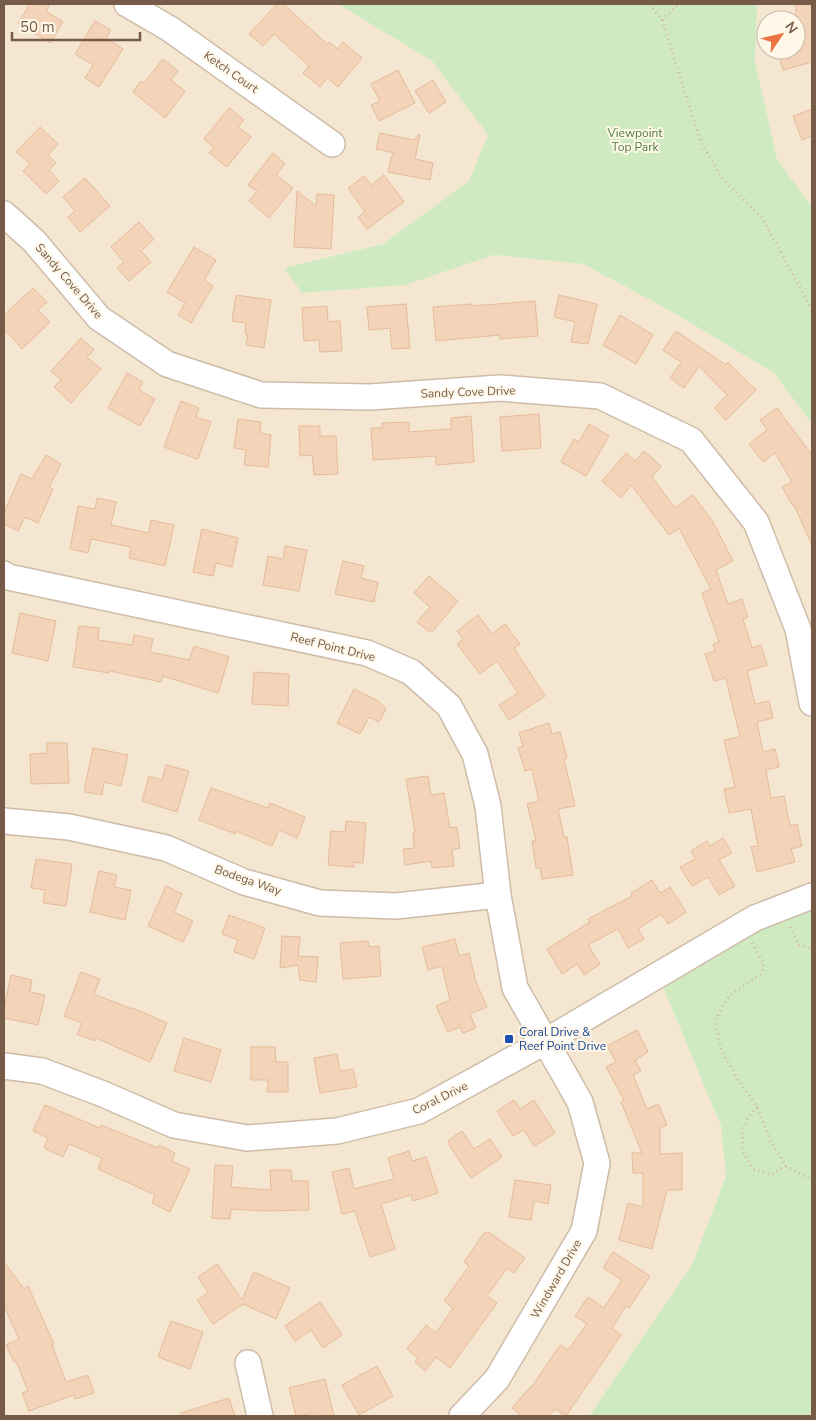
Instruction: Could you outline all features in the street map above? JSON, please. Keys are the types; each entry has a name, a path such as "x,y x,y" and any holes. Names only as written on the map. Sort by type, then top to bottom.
{"street":[{"name":"Ketch Court","path":"127,4 170,29 332,144"},
{"name":"Sandy Cove Drive","path":"4,214 34,241 99,318 167,364 261,395 370,396 500,388 600,396 692,440 756,522 798,629 812,703"},
{"name":"Reef Point Drive","path":"4,574 72,591 367,653 411,672 449,706 475,754 488,806 498,895 514,988 546,1041"},
{"name":"Bodega Way","path":"4,821 69,827 166,848 244,882 320,904 396,906 498,895"},
{"name":"Coral Drive","path":"4,1066 42,1071 103,1094 174,1125 247,1138 337,1131 419,1111 546,1041 755,918 812,896"},
{"name":"Windward Drive","path":"462,1416 497,1379 584,1231 597,1163 580,1102 546,1041"},
{"path":"248,1363 260,1416"}],"path":[{"path":"650,4 662,20 701,142 722,178 763,219 812,310"},
{"path":"662,20 679,4"},
{"path":"781,908 799,944 812,949"},
{"path":"743,926 764,964 760,974 729,996 715,1020 721,1049 738,1080 757,1107 771,1142 786,1166 812,1180"},
{"path":"757,1107 748,1117 742,1131 742,1152 753,1169 771,1175 786,1166"}],"shaded area":[{"path":"4,4 338,4 432,61 488,135 469,181 383,244 284,268 302,293 405,285 494,255 583,264 669,310 774,373 812,424 812,896 658,975 721,1126 726,1176 692,1265 589,1416 4,1416"},
{"path":"757,4 812,4 812,207 777,159 755,61 756,32 756,60 806,60 806,10 757,10"}],"green space":[{"name":"Viewpoint Top Park","path":"338,4 757,4 755,61 777,159 812,207 812,424 774,373 669,310 583,264 494,255 405,285 302,293 284,268 383,244 469,181 488,135 432,61"},
{"path":"812,896 812,1416 589,1416 692,1265 726,1176 721,1126 658,975"}],"building":[{"path":"30,4 50,4 46,11 63,22 50,43 18,23"},
{"path":"277,4 283,4 327,44 329,42 338,49 343,42 362,58 338,87 327,78 320,87 303,73 309,66 274,34 263,46 249,34"},
{"path":"796,4 812,4 812,62 783,70 780,60 806,60 806,10 796,10"},
{"path":"95,21 111,30 106,38 123,49 99,87 85,78 93,65 75,54"},
{"path":"163,59 178,71 171,80 185,91 165,118 133,92 141,81 144,83"},
{"path":"398,70 415,103 379,121 371,105 380,101 371,84"},
{"path":"433,80 446,102 429,113 415,91"},
{"path":"229,108 244,120 238,127 251,137 227,167 209,153 214,147 204,139"},
{"path":"812,109 812,136 802,140 793,116"},
{"path":"40,127 58,144 48,155 56,163 49,170 59,181 46,194 23,171 30,164 16,152"},
{"path":"380,133 413,140 420,134 415,159 433,163 430,180 388,172 392,155 395,153 376,149"},
{"path":"273,153 285,164 276,175 293,188 269,218 249,201 257,191 248,185"},
{"path":"384,175 404,202 367,229 358,217 365,212 348,188 364,176 371,185"},
{"path":"85,178 110,206 80,232 68,217 75,211 63,197"},
{"path":"297,191 316,206 317,194 334,195 331,249 294,247"},
{"path":"139,222 154,239 141,251 151,262 129,281 117,268 124,262 111,247"},
{"path":"194,247 216,260 204,280 213,286 191,323 178,315 185,303 167,292"},
{"path":"33,288 47,302 38,310 50,322 22,349 4,329 4,315"},
{"path":"236,295 271,300 264,348 246,345 248,335 245,334 246,323 232,321"},
{"path":"559,295 597,304 588,344 571,342 575,322 554,317"},
{"path":"535,301 538,336 500,339 500,335 436,341 433,307"},
{"path":"406,304 410,348 392,349 390,328 369,330 367,307"},
{"path":"327,306 328,322 340,321 342,351 320,352 319,340 304,341 302,308"},
{"path":"620,315 653,335 636,364 603,345"},
{"path":"676,331 726,365 728,362 756,390 726,420 714,408 727,395 699,366 684,388 670,378 681,362 663,350"},
{"path":"81,338 94,350 87,357 101,369 71,403 54,387 61,380 51,371"},
{"path":"127,373 143,382 139,390 155,399 140,426 108,408"},
{"path":"181,401 199,408 196,417 211,422 198,459 164,447"},
{"path":"777,408 812,455 812,545 794,505 782,487 792,482 775,453 763,462 749,444 767,430 760,420"},
{"path":"539,414 541,448 502,451 500,417"},
{"path":"471,416 474,462 436,465 436,456 373,460 371,428 382,428 382,423 409,422 409,432 451,429 451,418"},
{"path":"238,419 261,422 260,433 271,435 268,467 244,465 246,450 234,448"},
{"path":"589,424 609,436 586,476 561,462 574,439 579,442"},
{"path":"299,426 320,426 320,436 336,436 338,474 314,475 312,455 300,456"},
{"path":"644,451 661,466 652,477 675,508 693,495 713,522 733,561 716,570 728,604 742,599 748,617 743,619 752,648 761,645 767,665 747,671 755,704 769,701 773,718 757,722 763,752 775,749 779,767 766,770 771,798 784,796 790,826 797,824 802,846 791,849 795,862 757,872 751,847 758,846 751,809 729,813 724,789 735,787 724,740 740,737 726,678 714,681 705,654 715,651 713,644 719,642 702,593 711,589 679,528 669,535 631,485 621,498 602,481 626,453 635,461"},
{"path":"46,455 61,464 49,487 53,489 38,523 25,517 18,531 4,524 4,513 21,474 32,479"},
{"path":"97,498 116,502 111,525 149,533 151,520 174,525 165,566 129,558 131,547 91,539 88,553 70,549 78,506 95,509"},
{"path":"202,529 238,538 232,567 216,563 213,576 193,572"},
{"path":"285,546 307,550 299,591 263,585 268,556 283,559"},
{"path":"343,561 364,566 361,578 378,582 374,602 335,594"},
{"path":"429,576 458,601 433,631 428,631 417,622 430,607 414,593"},
{"path":"20,613 56,621 48,661 12,653"},
{"path":"478,615 492,634 505,624 520,644 514,648 545,696 509,720 499,705 518,693 497,661 480,674 457,644 463,639 457,631"},
{"path":"79,626 99,628 98,640 132,645 134,635 153,639 150,652 189,660 194,646 229,657 218,693 163,676 161,682 110,671 109,673 73,667"},
{"path":"254,672 289,674 288,706 252,704"},
{"path":"354,689 378,701 386,709 379,722 369,717 360,734 337,723"},
{"path":"549,723 552,734 560,732 567,758 564,759 575,806 558,809 564,837 567,837 573,875 542,879 540,868 536,868 532,841 536,841 527,804 539,801 532,769 525,771 518,748 523,746 519,733"},
{"path":"47,743 67,743 69,783 31,784 30,754 47,753"},
{"path":"93,748 128,755 121,786 104,782 102,795 85,792"},
{"path":"166,765 189,771 177,812 142,801 149,776 162,780"},
{"path":"428,776 431,795 444,793 450,828 457,827 460,848 452,850 454,866 432,868 431,861 405,865 403,849 414,848 413,833 415,833 406,779"},
{"path":"211,788 268,808 270,803 305,817 297,838 279,830 272,846 236,831 236,834 199,820"},
{"path":"346,821 366,823 363,863 354,862 354,867 328,865 331,831 345,832"},
{"path":"723,838 732,853 719,860 735,886 719,895 708,877 692,886 680,867 695,859 691,851 707,841 710,846"},
{"path":"36,859 72,864 66,906 43,903 45,890 31,888"},
{"path":"99,871 117,875 114,887 131,890 125,920 90,912"},
{"path":"652,880 660,893 670,887 686,912 668,924 661,914 638,929 644,939 628,948 618,929 588,945 600,964 584,975 577,964 562,974 547,949 590,922 588,919 632,896 631,893"},
{"path":"166,886 182,894 174,912 193,921 183,942 148,926"},
{"path":"229,915 265,928 254,959 234,952 238,940 222,934"},
{"path":"282,936 300,937 298,956 318,957 316,982 300,980 298,965 280,968"},
{"path":"455,939 459,956 469,953 476,982 487,1007 470,1014 476,1028 463,1033 460,1027 448,1032 436,1006 450,1000 442,966 428,970 422,947"},
{"path":"368,941 369,947 379,946 381,976 343,979 340,943"},
{"path":"81,972 100,979 94,994 167,1023 150,1062 96,1038 95,1041 77,1034 82,1023 64,1016"},
{"path":"11,975 32,980 30,992 45,995 38,1025 4,1018 4,1008"},
{"path":"637,1030 648,1052 635,1060 641,1071 633,1075 647,1109 658,1104 667,1125 660,1128 660,1154 682,1153 682,1190 667,1190 652,1249 619,1240 628,1203 643,1207 643,1173 633,1173 632,1153 642,1153 621,1102 624,1100 606,1067 616,1062 607,1046"},
{"path":"184,1038 221,1050 211,1082 174,1071"},
{"path":"251,1047 275,1047 276,1062 288,1062 288,1092 267,1092 268,1080 251,1080"},
{"path":"337,1054 340,1071 353,1069 357,1087 320,1093 314,1058"},
{"path":"514,1100 520,1109 534,1100 555,1133 534,1146 524,1130 513,1136 497,1111"},
{"path":"45,1105 100,1128 101,1125 158,1148 159,1145 175,1153 172,1161 190,1169 170,1212 152,1203 155,1195 98,1169 102,1158 69,1144 63,1157 44,1148 48,1138 33,1131"},
{"path":"462,1131 474,1149 490,1139 502,1157 471,1178 449,1145 449,1140"},
{"path":"409,1151 412,1161 426,1157 438,1193 413,1201 411,1195 381,1204 395,1249 370,1257 355,1211 342,1214 332,1172 349,1168 354,1189 394,1179 388,1158"},
{"path":"215,1165 233,1166 231,1187 271,1190 270,1170 291,1170 292,1181 308,1181 309,1210 262,1211 231,1209 230,1219 212,1218"},
{"path":"515,1180 551,1185 548,1204 534,1201 531,1220 509,1217"},
{"path":"484,1233 490,1233 525,1258 514,1273 507,1268 487,1296 497,1303 450,1368 436,1357 425,1371 415,1362 418,1358 407,1349 426,1325 436,1333 453,1308 444,1301 469,1266 464,1262"},
{"path":"613,1252 650,1276 629,1308 626,1306 612,1328 621,1335 566,1416 555,1409 549,1416 521,1416 512,1408 531,1388 560,1345 568,1350 587,1324 575,1316 588,1297 604,1308 622,1280 603,1268"},
{"path":"4,1262 24,1289 28,1286 54,1344 52,1345 66,1382 88,1375 94,1393 75,1399 74,1395 29,1411 22,1393 28,1391 16,1361 14,1362 6,1345 19,1339 4,1306"},
{"path":"217,1264 242,1300 254,1272 290,1288 276,1319 243,1304 213,1324 197,1300 208,1293 198,1277"},
{"path":"320,1302 342,1335 323,1348 311,1330 295,1341 285,1326"},
{"path":"171,1321 203,1332 190,1369 158,1357"},
{"path":"377,1366 393,1396 359,1415 342,1385"},
{"path":"325,1379 334,1416 315,1416 314,1413 296,1416 289,1388"},
{"path":"229,1398 235,1416 181,1416 181,1413"}],"place":[{"name":"Coral Drive & Reef Point Drive","path":"509,1039"}]}
